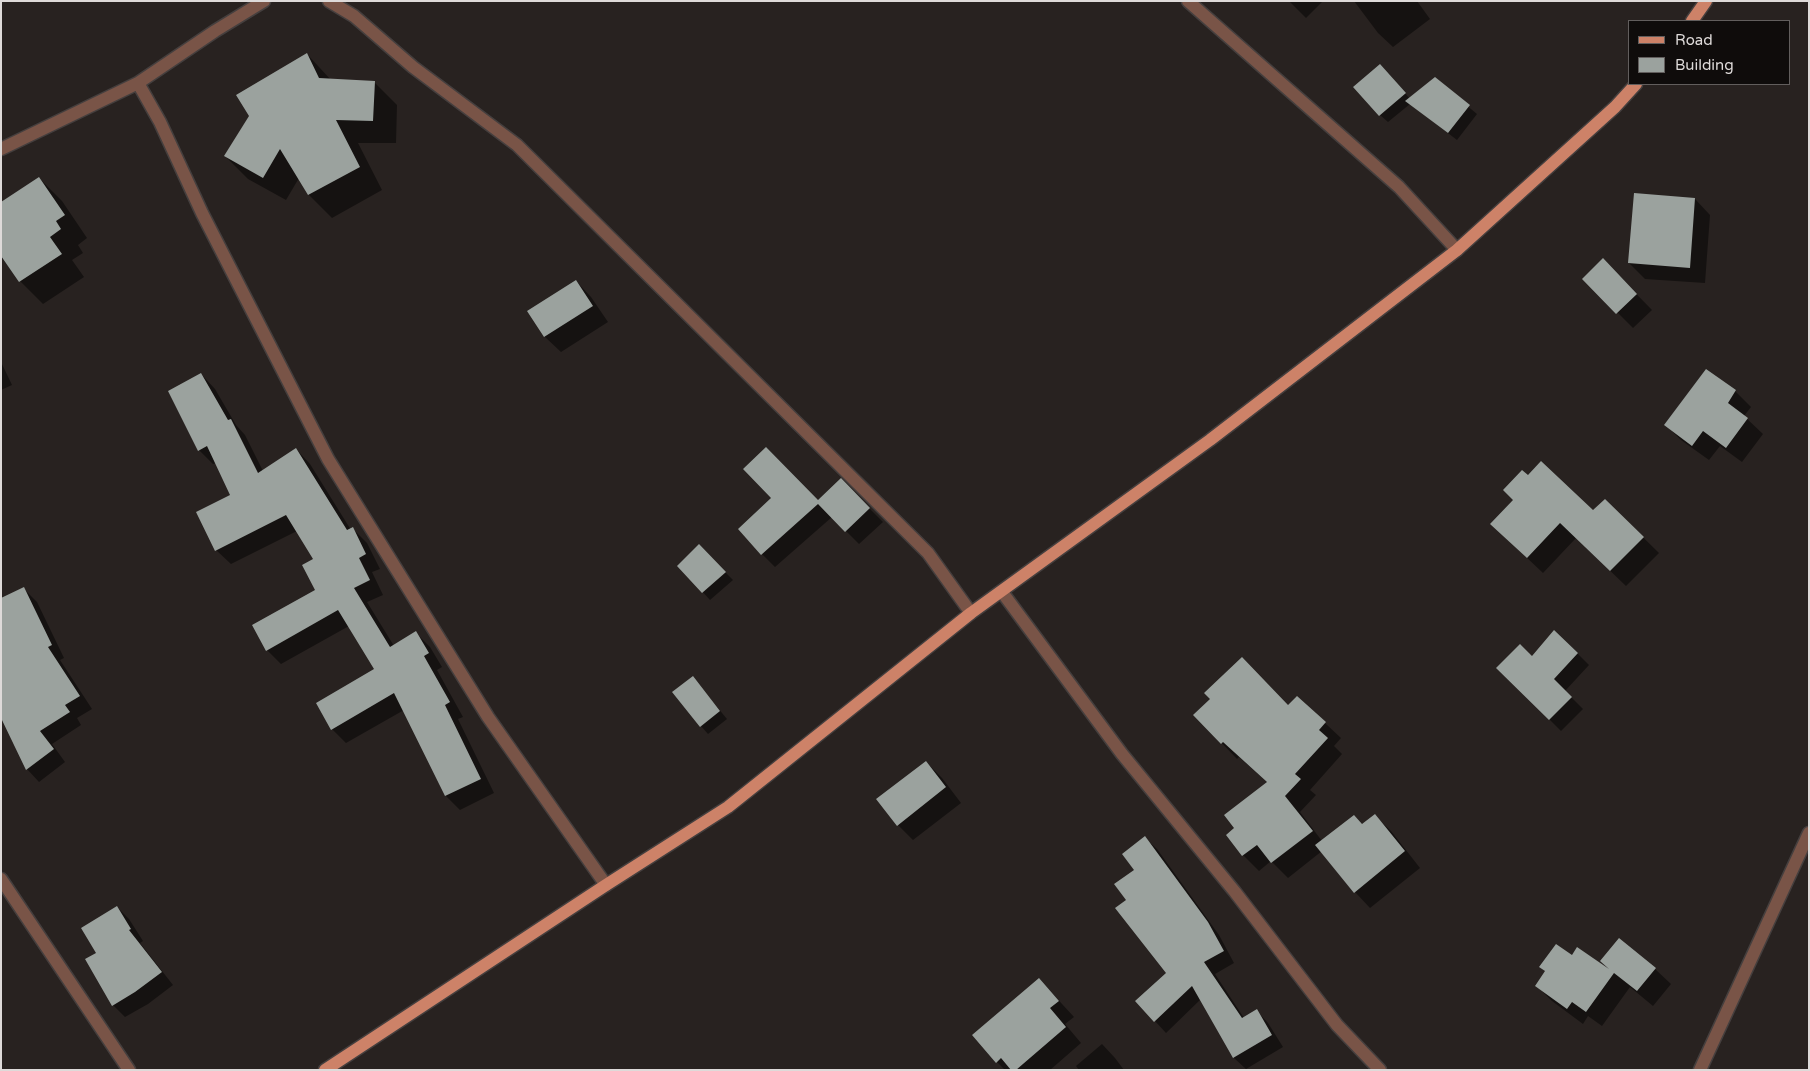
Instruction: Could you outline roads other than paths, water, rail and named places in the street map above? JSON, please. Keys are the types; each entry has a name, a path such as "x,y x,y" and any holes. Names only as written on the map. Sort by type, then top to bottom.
{"main road":[{"path":"1693,20 1706,1"},
{"path":"325,1070 728,807 971,613 1210,440 1457,250 1615,107 1635,85"}],"street":[{"path":"1,149 138,83 215,31 264,1"},
{"path":"330,1 354,16 413,67 517,145 928,553 971,613"},
{"path":"1188,1 1399,187 1457,250"},
{"path":"138,83 160,122 202,213 328,459 488,717 606,885"},
{"path":"1002,592 1122,754 1235,892 1337,1025 1380,1070"},
{"path":"1700,1070 1809,833"},
{"path":"1,879 129,1070"}]}
